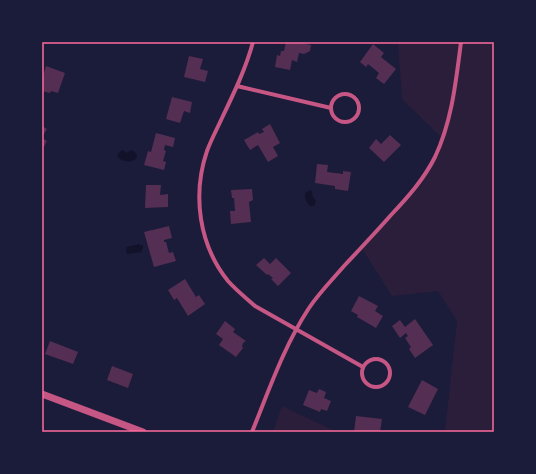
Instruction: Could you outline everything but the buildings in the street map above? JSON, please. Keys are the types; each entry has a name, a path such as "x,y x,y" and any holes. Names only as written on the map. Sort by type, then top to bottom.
{"street":[{"path":"253,42 237,86 208,150 202,168 199,186 199,204 203,231 210,251 228,281 255,306 363,367"},
{"path":"252,432 277,370 296,330 310,308 326,287 410,195 434,157 443,138 450,115 461,42"},
{"path":"237,86 331,108"},
{"path":"344,94 353,96 358,105 356,116 353,119 344,122 338,120 333,115 331,108 333,100 344,94"},
{"path":"371,359 384,360 390,370 389,378 379,387 370,386 363,379 363,367 371,359"},
{"path":"42,394 143,432"}],"shaded area":[{"path":"398,42 494,42 494,432 445,432 457,321 438,291 392,296 361,247 412,192 444,140 402,99"},
{"path":"123,150 127,153 131,150 134,151 137,158 130,162 121,160 117,155"},
{"path":"311,190 316,201 314,206 310,206 305,198 306,192"},
{"path":"140,244 143,245 142,252 127,254 126,247"},
{"path":"282,406 337,432 273,432"}]}
